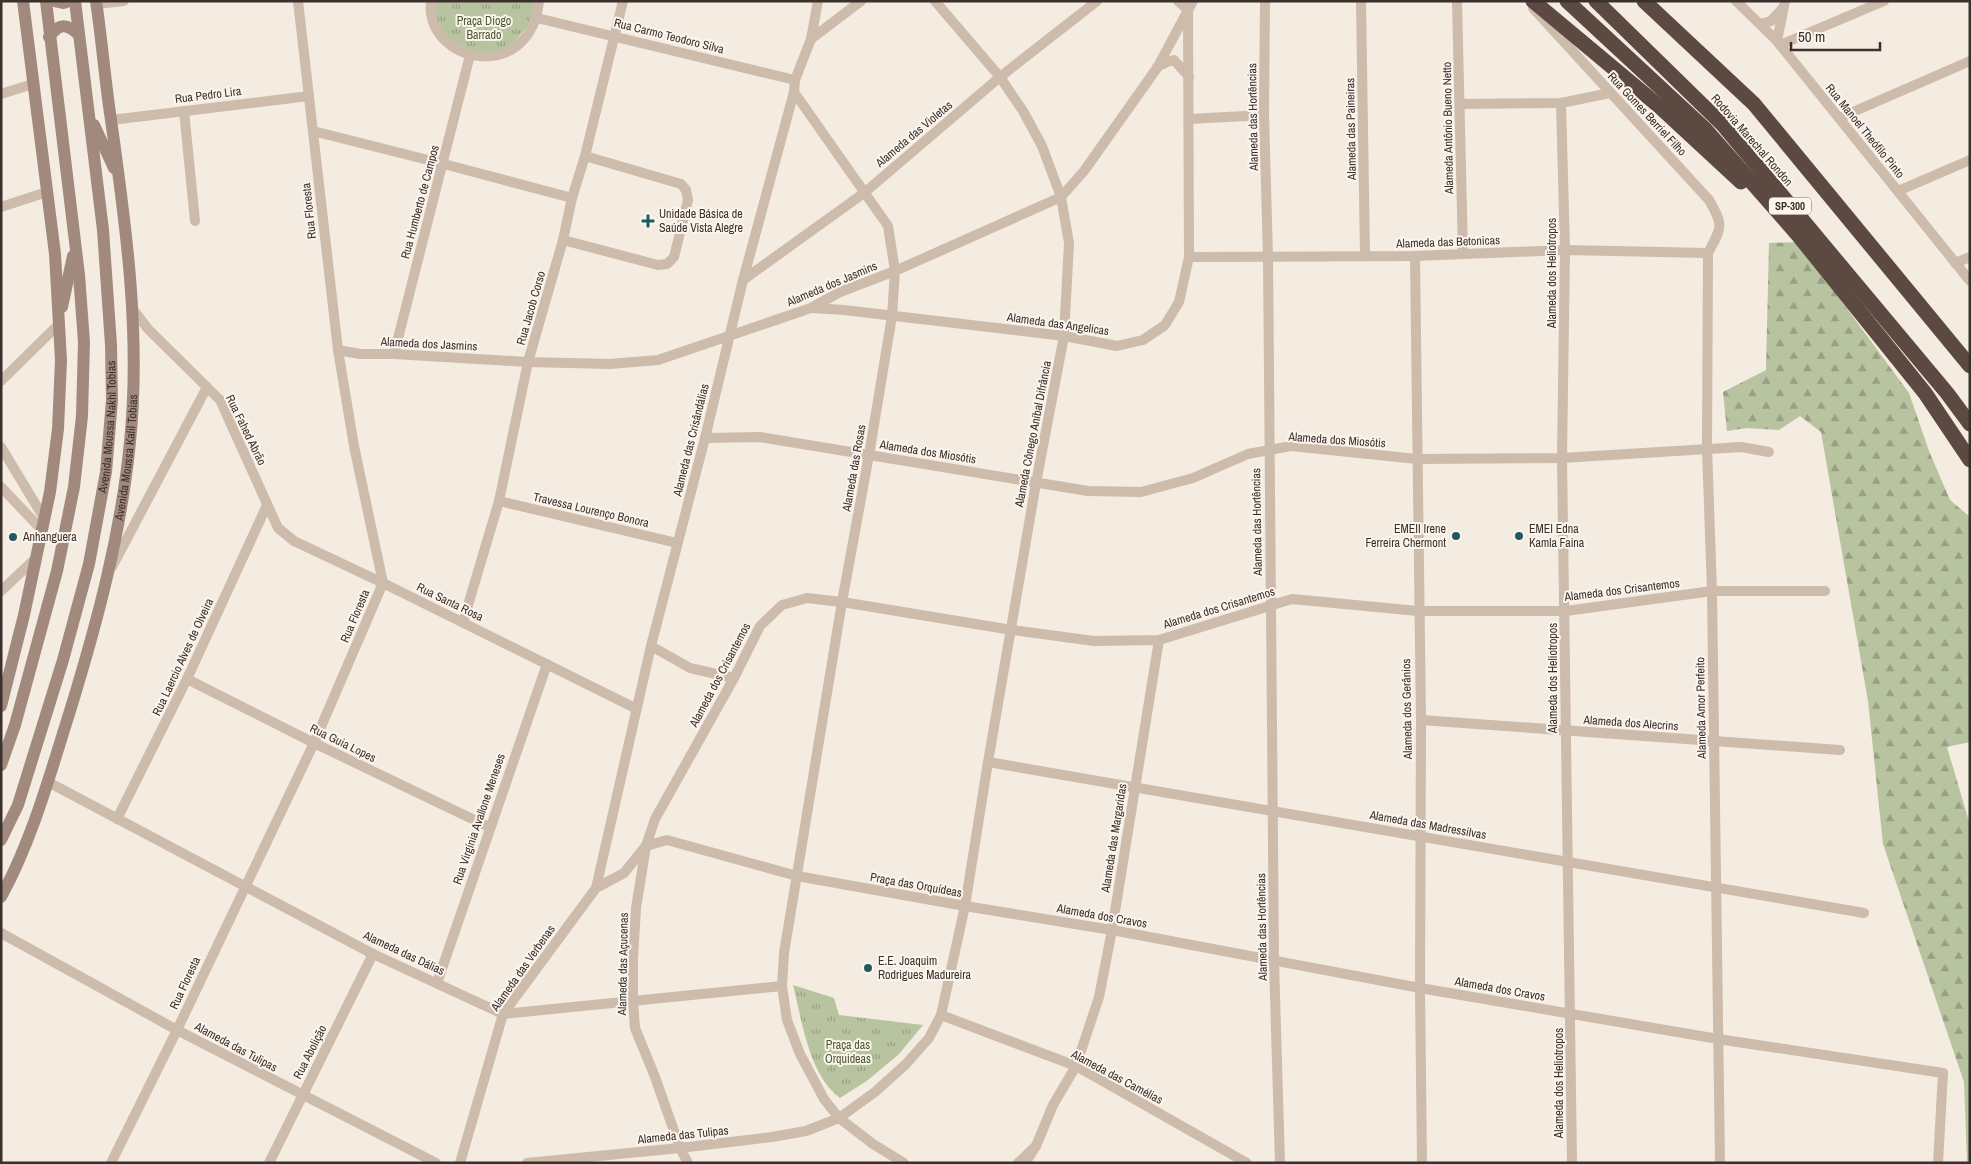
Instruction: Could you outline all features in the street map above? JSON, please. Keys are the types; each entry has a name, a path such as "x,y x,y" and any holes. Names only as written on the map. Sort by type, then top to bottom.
{"highway":[{"path":"1533,1 1660,107 1798,235"},
{"path":"1567,1 1705,129 1798,235 1925,392 1970,460"},
{"name":"Rodovia Marechal Rondon","path":"1596,1 1723,125 1947,393 1970,424"},
{"name":"Rodovia Marechal Rondon","path":"1644,1 1754,104 1970,366"}],"main road":[{"path":"1,717 2,703 50,492 58,429 61,360 54,254 23,1"},
{"name":"Avenida Moussa Nakhl Tobias","path":"1,765 15,725 55,579 74,487 82,416 84,342 76,244 46,1"},
{"path":"54,1 63,3 69,1"},
{"name":"Avenida Moussa Nakhl Tobias","path":"1,840 18,805 63,660 89,564 106,472 112,400 111,345 103,230 75,1"},
{"name":"Avenida Moussa Kalil Tobias","path":"1,897 37,817 84,666 110,570 130,442 134,378 132,308 120,182 96,3"},
{"path":"49,37 54,30 66,26 73,28 79,35"},
{"path":"89,114 120,182"},
{"path":"59,324 76,244"},
{"path":"106,472 130,442"}],"street":[{"path":"96,3 124,1"},
{"name":"Rua Floresta","path":"111,1163 177,1030 314,743 383,583 354,446 338,350 298,1"},
{"path":"430,1 434,22 442,37 455,48 470,55 487,57 504,54 518,45 530,33 537,18 539,1"},
{"name":"Rua Jacob Corso","path":"463,622 499,501 528,362 563,240 623,1"},
{"name":"Alameda das Crisândálias","path":"596,888 635,708 705,438 743,280 794,92 795,80 811,40 818,1"},
{"path":"811,40 861,1"},
{"name":"Alameda Cônego Aníbal Difrância","path":"935,1 1000,77 1023,111 1042,146 1061,197 1069,243 1064,336 1036,483 965,906"},
{"name":"Alameda das Violetas","path":"743,280 864,193 1000,77 1097,1"},
{"path":"1178,1 1190,6"},
{"name":"Alameda das Hortências","path":"1265,1 1264,115 1268,256 1274,961 1280,1163"},
{"name":"Alameda das Paineiras","path":"1361,1 1365,256"},
{"name":"Alameda Antônio Bueno Netto","path":"1457,1 1463,254"},
{"name":"Rua Gomes Berriel Filho","path":"1526,1 1709,200 1718,216 1720,231 1708,253"},
{"name":"Rua Manoel Theófilo Pinto","path":"1736,1 1779,43 1970,281"},
{"path":"1784,4 1779,43 1884,1"},
{"path":"1761,24 1771,21 1784,4"},
{"name":"Alameda dos Jasmins","path":"338,350 360,354 394,354 528,362 610,364 658,360 811,308 840,292 895,270 1061,197 1084,171 1156,68 1190,6"},
{"name":"Alameda das Angelicas","path":"811,308 844,310 1064,336 1117,346 1142,340 1165,325 1179,302 1189,257 1188,119 1190,6"},
{"name":"Rua Carmo Teodoro Silva","path":"537,18 795,80"},
{"name":"Rua Humberto de Campos","path":"394,354 444,164 470,55"},
{"path":"1156,68 1174,60 1189,77"},
{"path":"1839,118 1970,60"},
{"path":"1,94 33,84"},
{"name":"Alameda das Rosas","path":"794,92 888,226 895,270 892,316 842,602 798,876"},
{"path":"1460,104 1561,103 1610,93"},
{"name":"Rua Pedro Lira","path":"111,120 309,96"},
{"name":"Alameda dos Heliotropos","path":"1561,103 1565,250 1562,458 1566,611 1567,861 1572,1163"},
{"path":"184,111 195,221"},
{"path":"1188,119 1264,115"},
{"path":"313,131 572,198"},
{"path":"563,240 658,265 666,264 674,257 688,200 686,190 680,184 585,156"},
{"path":"1898,191 1970,160"},
{"path":"1,207 47,192"},
{"name":"Alameda das Betonicas","path":"1189,257 1415,256 1565,250 1708,253"},
{"name":"Alameda Amor Perfeito","path":"1708,253 1707,448 1712,591 1720,1163"},
{"name":"Alameda dos Gerânios","path":"1415,256 1418,610 1421,720 1420,988 1422,1163"},
{"path":"1955,263 1970,257"},
{"path":"840,292 844,310"},
{"name":"Rua Fahed Abrão","path":"132,308 148,329 220,400 267,505"},
{"path":"1,381 59,324"},
{"path":"110,570 207,387"},
{"name":"Alameda dos Miosótis","path":"705,438 760,437 1088,491 1141,492 1193,478 1248,454 1291,446 1417,459 1562,458 1741,447 1769,452"},
{"path":"1,447 43,524"},
{"path":"1,487 43,524"},
{"name":"Travessa Lourenço Bonora","path":"499,501 677,543"},
{"name":"Rua Santa Rosa","path":"267,505 278,528 294,541 463,622 635,708"},
{"name":"Rua Laercio Alves de Olveira","path":"117,819 188,679 267,505"},
{"path":"1,591 35,559"},
{"name":"Alameda dos Crisantemos","path":"646,846 656,819 734,678 760,626 782,606 807,598 1094,641 1159,640 1292,599 1418,610 1566,611 1712,591 1825,591"},
{"name":"Alameda das Margaridas","path":"1026,1163 1036,1146 1053,1105 1076,1066 1099,997 1112,930 1159,640"},
{"path":"651,646 690,668 734,678"},
{"name":"Rua Virgínia Avallone Meneses","path":"437,983 489,827 547,664"},
{"name":"Rua Guia Lopes","path":"188,679 314,743 489,827"},
{"name":"Alameda dos Alecrins","path":"1421,720 1566,732 1840,750"},
{"name":"Alameda das Madressilvas","path":"988,762 1864,913"},
{"name":"Alameda das Dálias","path":"48,782 373,954 504,1014"},
{"path":"646,846 667,840 798,876 784,953 782,986 787,1020 800,1054 824,1099 840,1118 873,1144 904,1163"},
{"name":"Alameda das Verbenas","path":"460,1163 504,1014 596,888 624,874 646,846"},
{"name":"Alameda das Açucenas","path":"646,846 636,908 633,1002 635,1028 656,1077 680,1148 688,1163"},
{"name":"Praça das Orquídeas","path":"798,876 965,906 941,1015 929,1038 906,1064 875,1092 840,1118"},
{"name":"Alameda dos Cravos","path":"965,906 1112,930 1420,988 1571,1014 1718,1039 1943,1073 1938,1163"},
{"name":"Alameda das Tulipas","path":"1,933 177,1030 302,1096 436,1163"},
{"name":"Rua Abolição","path":"269,1163 373,954"},
{"path":"504,1014 782,986"},
{"name":"Alameda das Camélias","path":"941,1015 1076,1066 1247,1163"},
{"name":"Alameda das Tulipas","path":"527,1163 772,1137 806,1130 840,1118"},
{"name":"Alameda das Margaridas","path":"1018,1163 1036,1146"}],"green space":[{"name":"Praça Diogo Barrado","path":"433,1 536,1 535,17 508,50 471,54 449,41 438,26"},
{"path":"1798,242 1909,393 1929,451 1950,500 1970,517 1970,742 1947,747 1970,825 1970,1163 1967,1163 1964,1082 1883,844 1868,701 1821,432 1800,416 1779,430 1747,428 1727,431 1723,392 1766,370 1769,243"},
{"name":"Praça das Orquideas","path":"793,985 834,998 839,1015 923,1025 899,1054 868,1080 840,1098 829,1088 814,1062 808,1046"}],"place":[{"name":"Unidade Básica de Saúde Vista Alegre","path":"648,221"},
{"name":"EMEII Irene Ferreira Chermont","path":"1456,536"},
{"name":"EMEI Edna Kamla Faina","path":"1519,536"},
{"name":"Anhanguera","path":"13,537"},
{"name":"E.E. Joaquim Rodrigues Madureira","path":"868,968"}]}
